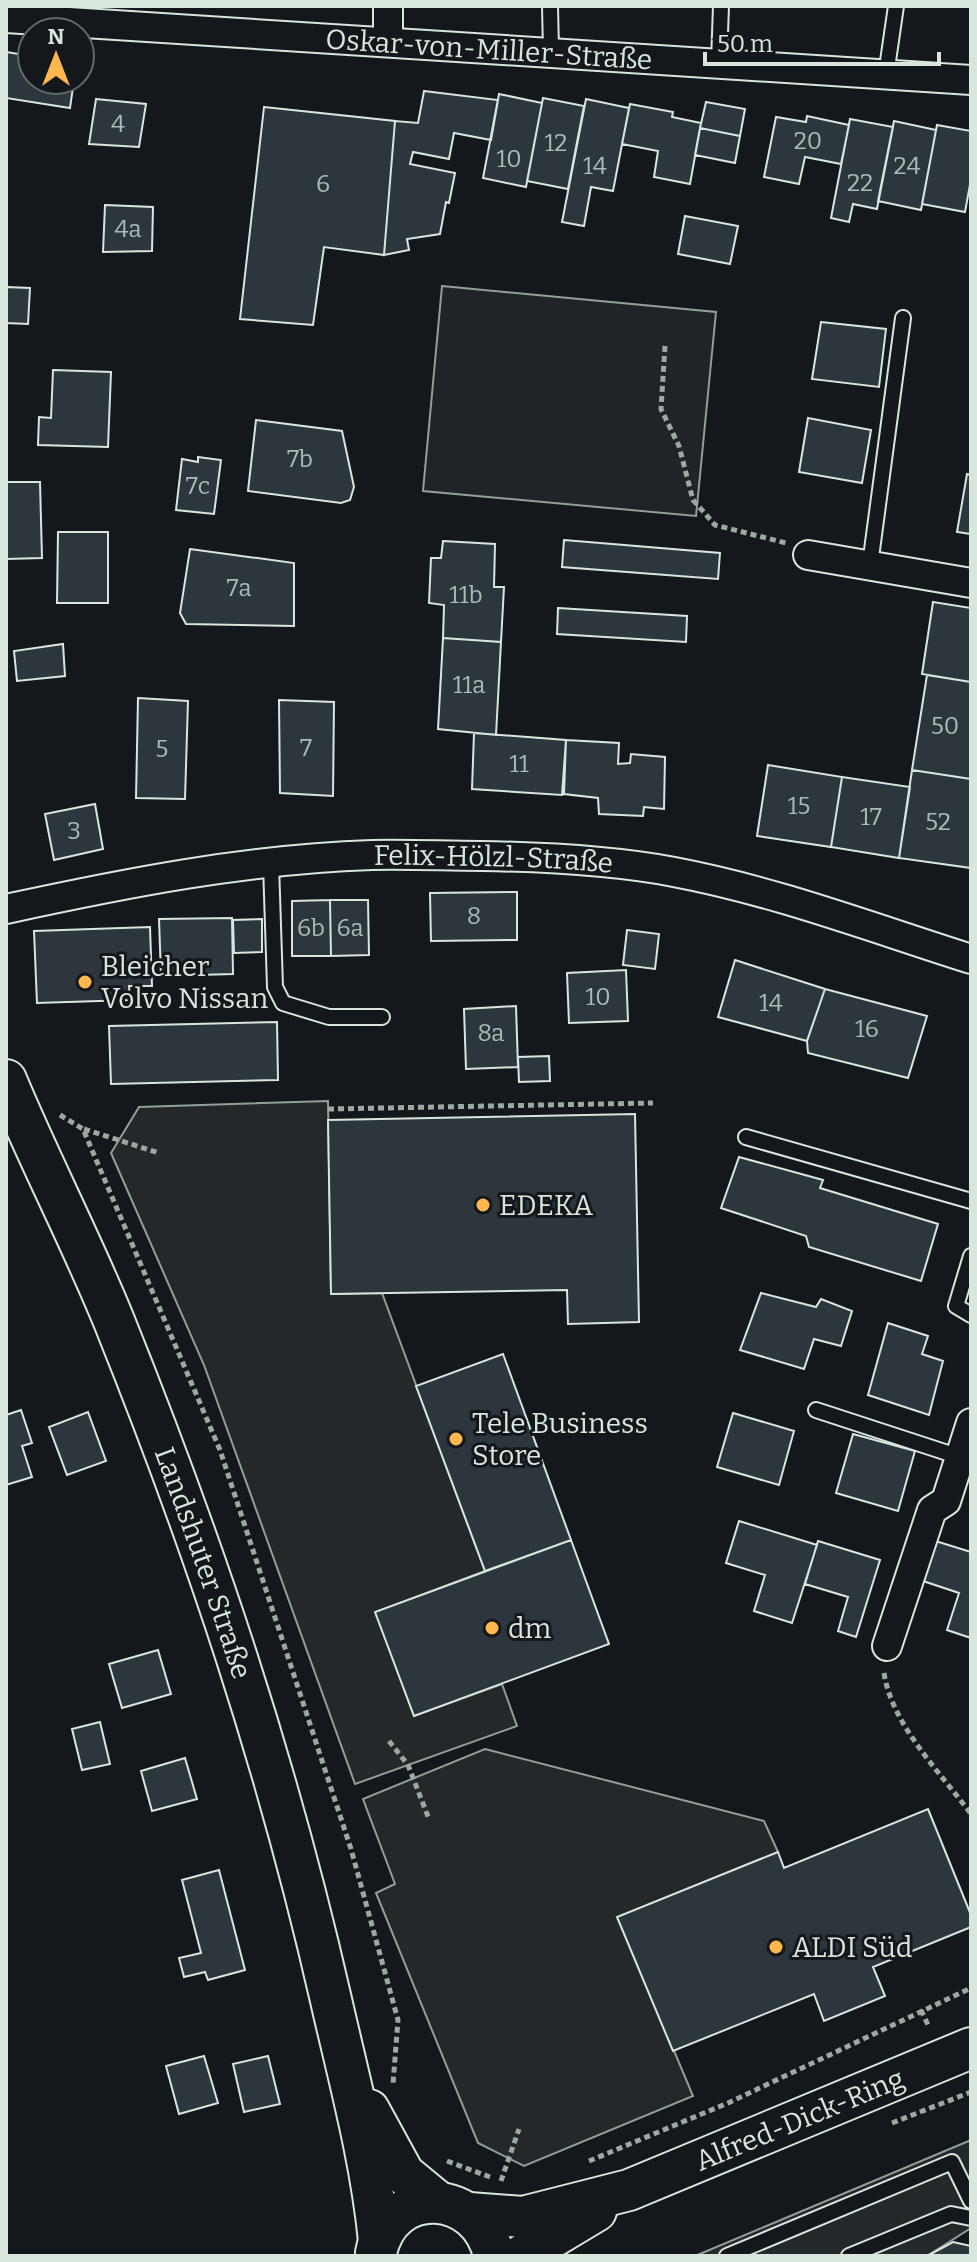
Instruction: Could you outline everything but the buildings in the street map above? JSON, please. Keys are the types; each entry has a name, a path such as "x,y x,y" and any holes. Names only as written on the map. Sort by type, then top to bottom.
{"main road":[{"name":"Landshuter Straße","path":"6,1080 113,1318 218,1592 275,1774 374,2195 377,2248"},
{"name":"Alfred-Dick-Ring","path":"454,2208 523,2217 629,2190 971,2048"},
{"name":"Landshuter Straße","path":"345,2064 404,2174 485,2231 494,2256"},
{"name":"Alfred-Dick-Ring","path":"521,2256 629,2190"},
{"path":"377,2248 388,2224 402,2211 454,2208"}],"street":[{"path":"388,6 388,42"},
{"name":"Oskar-von-Miller-Straße","path":"6,18 551,50 971,80"},
{"path":"808,555 971,583"},
{"name":"Felix-Hölzl-Straße","path":"6,909 132,882 371,855 596,861 672,871 729,884 971,959"},
{"path":"887,1646 932,1510 946,1501 971,1423"}],"lane":[{"path":"550,6 551,50"},
{"path":"719,61 721,6"},
{"path":"886,75 896,6"},
{"path":"870,565 903,318"},
{"path":"271,864 275,987 283,1003 329,1017 382,1017"},
{"path":"746,1137 971,1201"},
{"path":"971,1256 956,1306 971,1315"},
{"path":"816,1410 960,1457"},
{"path":"727,2256 952,2162 971,2201"},
{"path":"849,2256 951,2214 971,2218"}],"path":[{"path":"665,346 661,409 679,446 693,500 702,514 715,525 782,541 808,555"},
{"path":"328,1109 653,1103"},
{"path":"83,1129 159,1153"},
{"path":"887,1646 884,1670 887,1694 971,1814"},
{"path":"389,1741 408,1765 429,1819"},
{"path":"580,2164 728,2103 971,1988"},
{"path":"506,2172 519,2129"}],"shaded area":[{"path":"442,286 716,312 696,516 423,491"},
{"path":"328,1101 331,1294 382,1293 485,1571 376,1612 414,1716 502,1684 517,1726 355,1784 204,1365 111,1153 139,1107"},
{"path":"485,1749 764,1821 778,1852 618,1917 693,2096 524,2166 478,2143 376,1893 395,1884 363,1799"},
{"path":"971,2140 971,2228 927,2256 695,2256"}],"place":[{"name":"Bleicher Volvo Nissan","path":"85,982"},
{"name":"EDEKA","path":"483,1205"},
{"name":"Tele Business Store","path":"456,1439"},
{"name":"dm","path":"492,1628"},
{"name":"ALDI Süd","path":"776,1947"}]}
